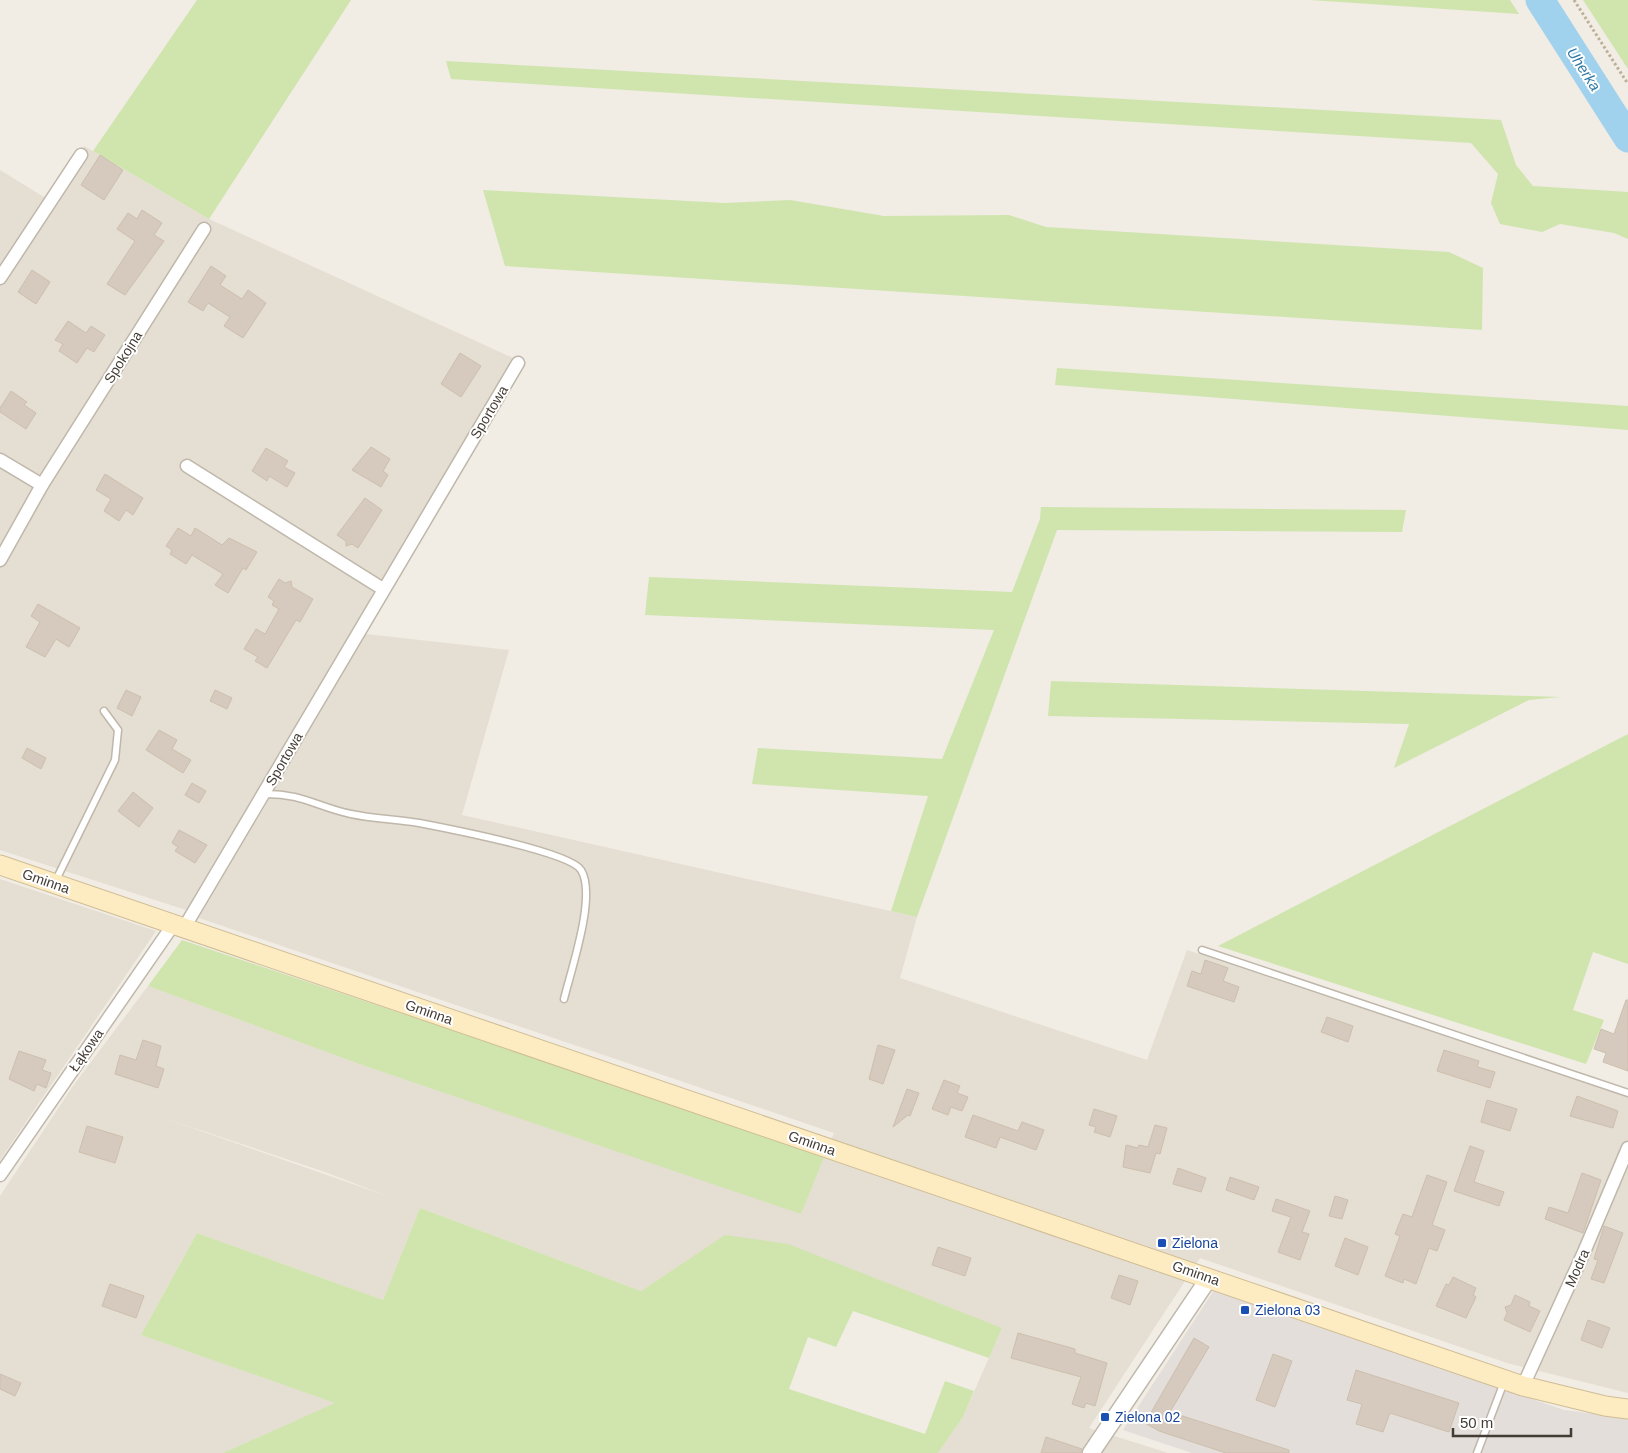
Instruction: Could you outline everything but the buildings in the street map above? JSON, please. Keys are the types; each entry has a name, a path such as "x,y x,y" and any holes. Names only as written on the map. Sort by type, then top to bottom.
{"main road":[{"name":"Gminna","path":"0,865 1504,1380 1605,1406 1628,1409"}],"street":[{"path":"0,278 81,155"},
{"name":"Spokojna","path":"0,560 42,484 204,229"},
{"name":"Sportowa","path":"178,927 263,794 518,363"},
{"path":"0,460 42,484"},
{"path":"187,466 383,589"},
{"name":"Łąkowa","path":"0,1175 178,927"},
{"name":"Modra","path":"1523,1386 1584,1252 1628,1148"},
{"path":"1091,1453 1209,1278"}],"lane":[{"path":"54,884 115,760 118,730 104,712"},
{"path":"263,794 293,795 351,814 420,823 532,848 572,862 581,869 585,880 587,906 564,999"},
{"path":"1202,950 1628,1093"},
{"path":"1477,1453 1504,1380"}],"path":[{"path":"1574,0 1628,84"}],"shaded area":[{"path":"84,146 209,219 513,358 186,910 0,850 0,170 47,199"},
{"path":"366,634 509,650 462,815 917,917 900,978 1147,1060 1187,950 1628,1096 1628,1393 1507,1363 1200,1258 1089,1428 1168,1453 938,1453 963,1417 1002,1328 726,1235 641,1291 420,1208 383,1300 197,1233 141,1335 336,1403 223,1453 0,1453 0,1196 73,1086 148,986 362,1065 801,1213 834,1133 199,918","holes":["161,1117 325,1172 387,1196"]},
{"path":"0,879 156,931 0,1160"},
{"path":"1214,1290 1564,1410 1628,1418 1628,1453 1192,1453 1123,1430"}],"green space":[{"path":"197,0 351,0 209,219 93,151"},
{"path":"1310,0 1510,0 1519,14"},
{"path":"1583,0 1628,0 1628,69"},
{"path":"446,61 1501,120 1516,165 1533,186 1628,192 1628,239 1614,233 1560,224 1542,232 1500,224 1491,203 1498,174 1471,143 451,79"},
{"path":"483,190 725,203 790,200 884,216 1009,215 1046,227 1449,252 1483,268 1482,330 505,266"},
{"path":"1057,368 1628,406 1628,430 1055,385"},
{"path":"1041,507 1406,510 1402,532 1057,530 917,917 891,911 928,796 752,784 758,748 942,759 994,630 645,615 649,577 1012,592 1040,519"},
{"path":"1051,681 1560,697 1529,700 1394,768 1409,724 1048,716"},
{"path":"1628,734 1628,964 1593,952 1573,1010 1604,1020 1586,1064 1218,946"},
{"path":"182,940 825,1155 801,1214 362,1065 148,986"},
{"path":"420,1208 641,1291 725,1235 788,1244 1002,1328 989,1358 853,1311 836,1347 808,1337 789,1389 925,1434 945,1381 974,1391 963,1417 938,1453 223,1453 335,1403 141,1335 197,1233 383,1300"}],"waterway":[{"name":"Uherka","path":"1540,0 1628,138"}],"place":[{"name":"Zielona","path":"1162,1243"},
{"name":"Zielona 03","path":"1245,1310"},
{"name":"Zielona 02","path":"1105,1417"}]}
